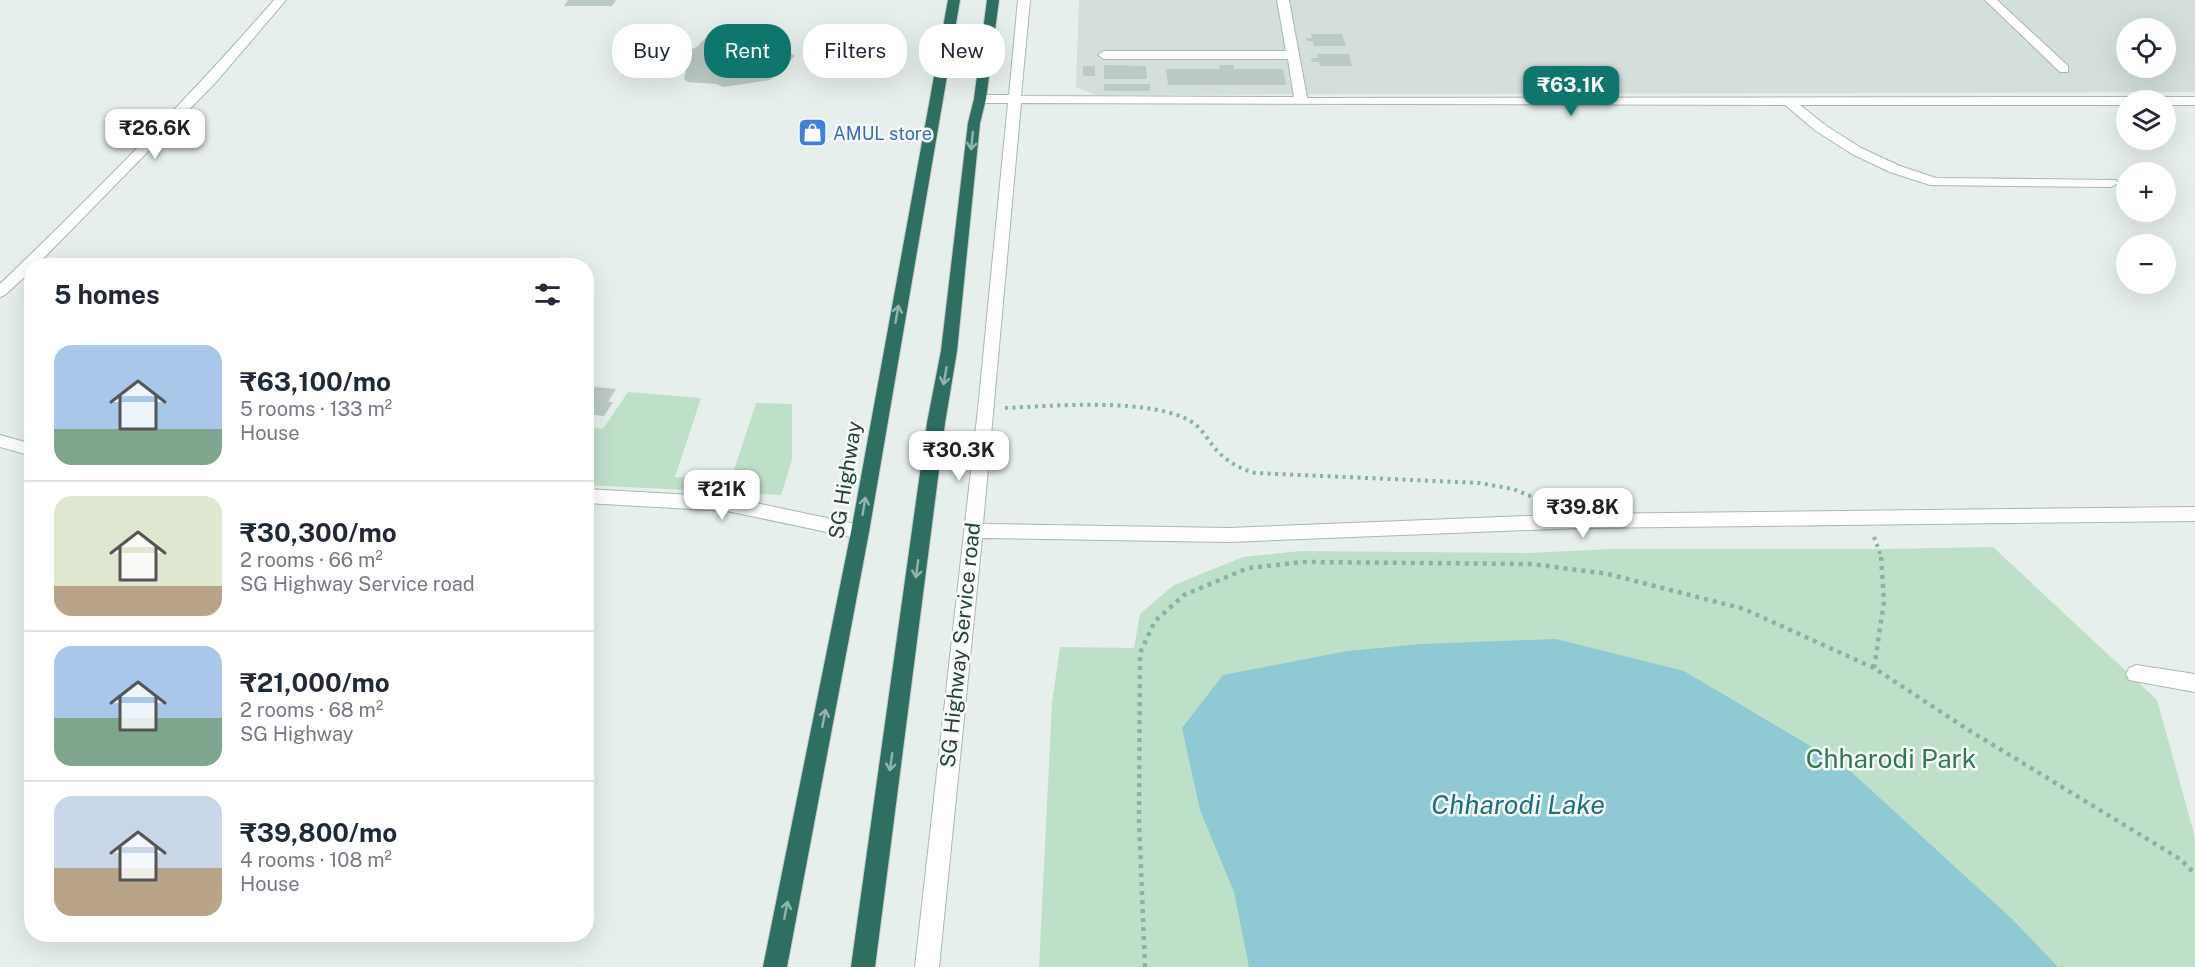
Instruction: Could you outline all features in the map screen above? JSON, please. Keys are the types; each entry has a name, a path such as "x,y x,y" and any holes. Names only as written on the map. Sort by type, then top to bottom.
{"highway":[{"name":"SG Highway","path":"775,967 860,532 954,0"},
{"path":"863,967 936,423 950,351 974,123 980,99 993,0"}],"street":[{"path":"35,258 213,79 280,0"},
{"name":"SG Highway Service road","path":"927,967 986,409 1024,0"},
{"path":"1283,0 1301,100"},
{"path":"1991,0 2064,69"},
{"path":"1104,55 1292,55"},
{"path":"980,99 2116,101"},
{"path":"1788,101 1804,116 1849,147 1894,168 1935,182 2111,183"},
{"path":"2176,101 2195,101"},
{"path":"0,292 24,269"},
{"path":"0,441 24,448"},
{"path":"594,496 727,504 860,532"},
{"path":"972,531 1229,535 1580,521 2195,514"},
{"path":"2136,674 2195,682"}],"path":[{"path":"986,409 1055,406 1150,408 1173,412 1192,422 1221,455 1236,467 1255,473 1470,482 1512,488 1527,492 1545,502"},
{"path":"1863,518 1881,549 1884,604 1874,668"},
{"path":"1145,967 1139,820 1140,653 1155,621 1184,595 1248,568 1303,562 1532,564 1608,574 1744,609 1874,668 1967,729 2180,859 2195,874"}],"shaded area":[{"path":"1079,0 2195,0 2195,92 2116,90 2116,92 1096,95 1076,87"}],"green space":[{"path":"628,392 701,398 675,477 731,479 756,403 792,404 792,460 781,495 594,485 594,428 603,429"},
{"name":"Chharodi Park","path":"1993,547 2157,700 2195,837 2195,967 1039,967 1052,703 1060,647 1134,648 1140,614 1174,585 1243,557 1300,551 1529,553 1611,549"}],"water":[{"name":"Chharodi Lake","path":"1556,639 1684,671 1846,767 2012,919 2058,967 1249,967 1234,892 1200,810 1182,728 1223,675 1347,651 1421,644"}],"building":[{"path":"568,0 616,0 612,6 564,6"},
{"path":"1311,34 1342,34 1346,46 1314,46 1313,41 1307,41 1306,38 1312,38"},
{"path":"704,39 704,78 772,78 723,87 716,84 688,82 684,79 692,78 692,50"},
{"path":"1317,54 1349,54 1352,66 1320,66 1319,62 1312,62 1311,58 1318,58"},
{"path":"1104,65 1146,66 1147,79 1104,79"},
{"path":"1219,65 1234,65 1234,69 1283,69 1286,85 1168,85 1166,69 1220,69"},
{"path":"1083,66 1095,66 1095,76 1083,76"},
{"path":"1104,84 1150,84 1150,91 1104,91"},
{"path":"594,387 616,389 608,402 613,402 604,416 594,415"}],"place":[{"name":"AMUL store","path":"812,133"}]}
